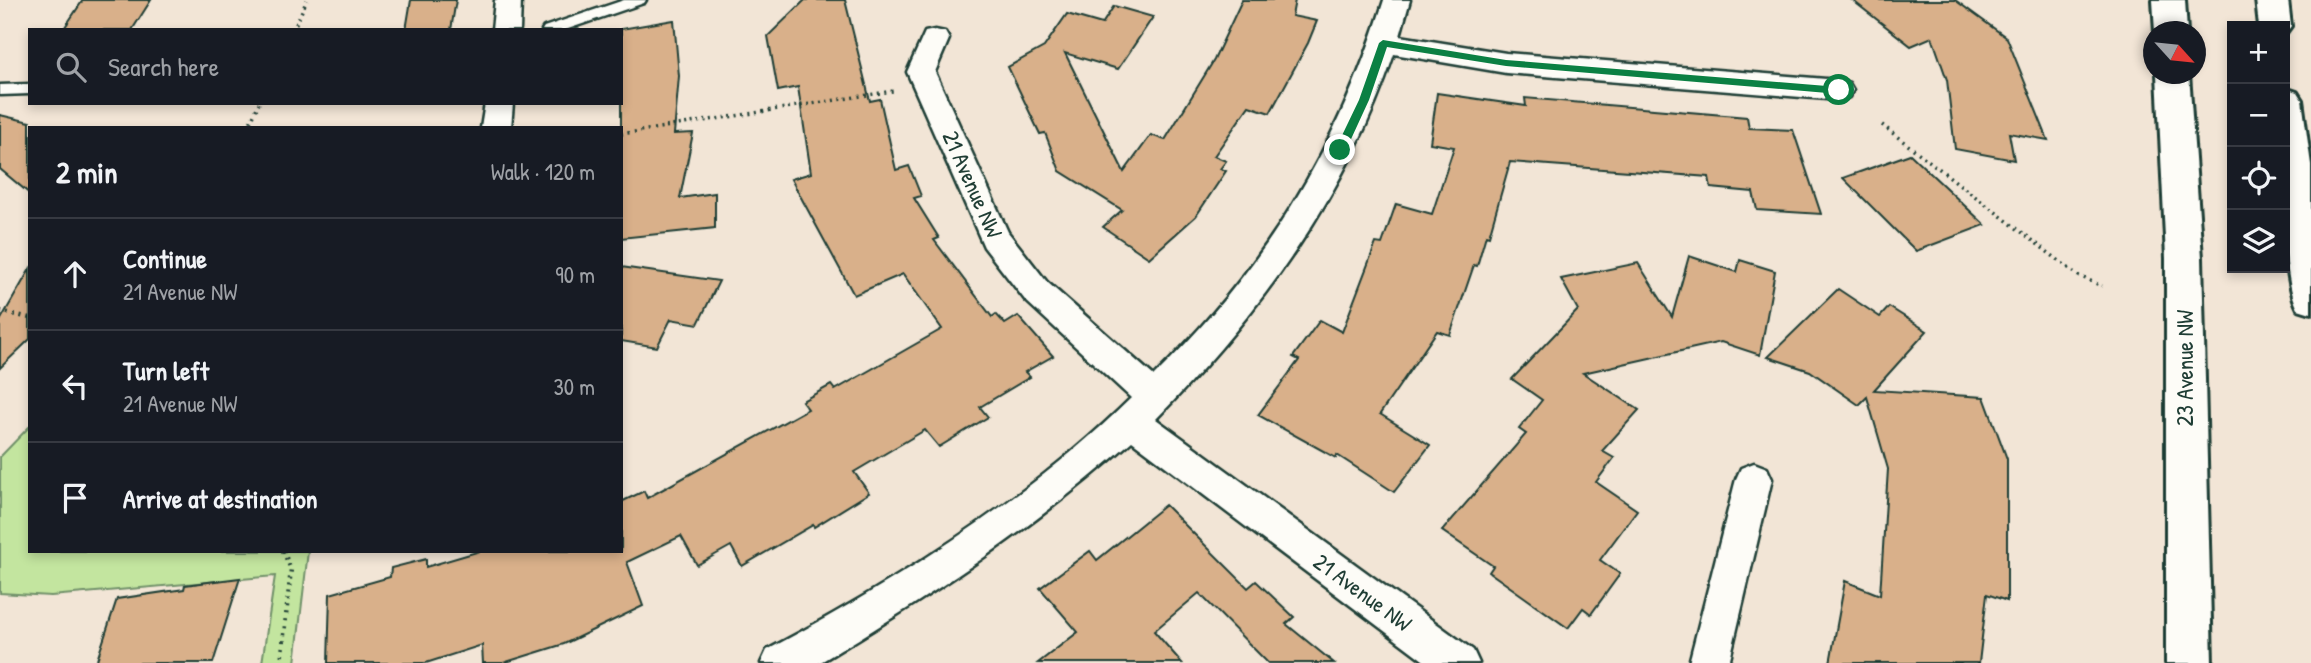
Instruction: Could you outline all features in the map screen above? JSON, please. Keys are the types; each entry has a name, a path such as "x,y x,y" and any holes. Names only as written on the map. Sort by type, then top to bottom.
{"main road":[{"path":"2169,0 2170,21"},
{"path":"2272,0 2274,21"},
{"name":"23 Avenue NW","path":"2174,84 2184,258 2189,663"},
{"path":"2290,138 2311,298"}],"street":[{"path":"506,28 508,0"},
{"path":"781,663 906,591 970,550 1032,505 1143,410 1206,344 1258,282 1301,219 1346,138 1364,100 1397,0"},
{"name":"21 Avenue NW","path":"935,39 921,72 928,80 995,238 1036,291 1143,410 1459,663"},
{"path":"1383,43 1506,63 1839,90"},
{"path":"496,126 499,105"},
{"path":"1709,663 1754,479"}],"lane":[{"path":"555,28 639,0"},
{"path":"0,90 28,89"}],"path":[{"path":"294,28 307,0"},
{"path":"623,134 894,91"},
{"path":"249,126 258,105"},
{"path":"1882,125 2079,276 2102,286"},
{"path":"0,311 28,318"},
{"path":"281,663 291,569 284,553"}],"green space":[{"path":"28,428 28,553 308,553 295,663 262,663 275,576 51,596 0,593 0,457"}],"building":[{"path":"83,0 151,0 133,28 64,28"},
{"path":"411,0 456,0 451,28 406,28"},
{"path":"805,0 845,0 870,101 880,99 896,170 909,166 921,196 914,198 939,238 934,240 992,317 996,314 1005,324 1018,316 1053,356 1025,372 1030,377 980,407 988,417 939,447 925,430 854,472 869,493 742,566 731,546 697,565 681,536 627,562 643,606 564,644 503,663 483,663 482,645 426,663 328,663 330,594 390,577 391,568 426,559 426,567 473,553 623,553 623,501 644,491 647,498 808,409 802,401 831,385 835,390 942,329 903,274 854,295 791,179 811,173 798,87 778,91 768,36"},
{"path":"1242,0 1295,0 1292,16 1317,21 1270,113 1249,106 1214,156 1226,161 1220,169 1226,171 1196,216 1149,258 1103,227 1122,210 1060,171 1045,133 1040,134 1008,67 1044,47 1067,14 1102,24 1114,6 1153,17 1118,69 1065,53 1124,172 1151,135 1165,140 1214,60"},
{"path":"1852,0 1955,0 2007,38 2048,140 2009,133 2014,160 1955,149 1947,80 1932,37 1911,46"},
{"path":"674,20 679,76 674,134 693,133 680,198 715,193 715,228 623,238 623,29"},
{"path":"1437,93 1526,106 1525,98 1747,117 1749,128 1793,130 1821,214 1757,210 1753,192 1711,188 1709,177 1510,162 1489,236 1486,235 1477,266 1474,265 1450,335 1437,331 1380,414 1430,445 1394,492 1337,455 1336,458 1258,415 1299,360 1293,357 1320,320 1342,332 1376,243 1382,244 1396,204 1432,214 1454,147 1430,143"},
{"path":"0,115 30,122 28,192 0,169"},
{"path":"1910,154 1985,225 1916,251 1843,178"},
{"path":"1689,256 1737,272 1740,260 1775,271 1760,355 1721,342 1583,373 1639,410 1602,451 1614,458 1596,482 1637,510 1600,560 1620,574 1591,614 1583,608 1568,628 1489,572 1493,566 1442,531 1526,434 1519,429 1542,400 1512,379 1578,310 1561,279 1638,263 1672,317"},
{"path":"623,267 719,281 698,324 671,319 657,347 623,341"},
{"path":"28,272 28,341 0,368 0,321"},
{"path":"1838,289 1880,317 1889,307 1927,331 1874,390 1984,397 2007,459 2007,601 1987,594 1979,663 1830,663 1845,581 1880,595 1888,469 1867,397 1859,405 1810,371 1768,357"},
{"path":"1165,505 1248,588 1256,581 1294,617 1286,624 1334,663 1268,663 1199,593 1154,631 1182,663 1038,663 1078,632 1040,588 1090,551 1097,560"},
{"path":"240,578 213,663 96,663 117,599 184,589 185,585"}],"route":[{"path":"1340,150 1364,100 1383,43 1506,63 1839,90"}]}
